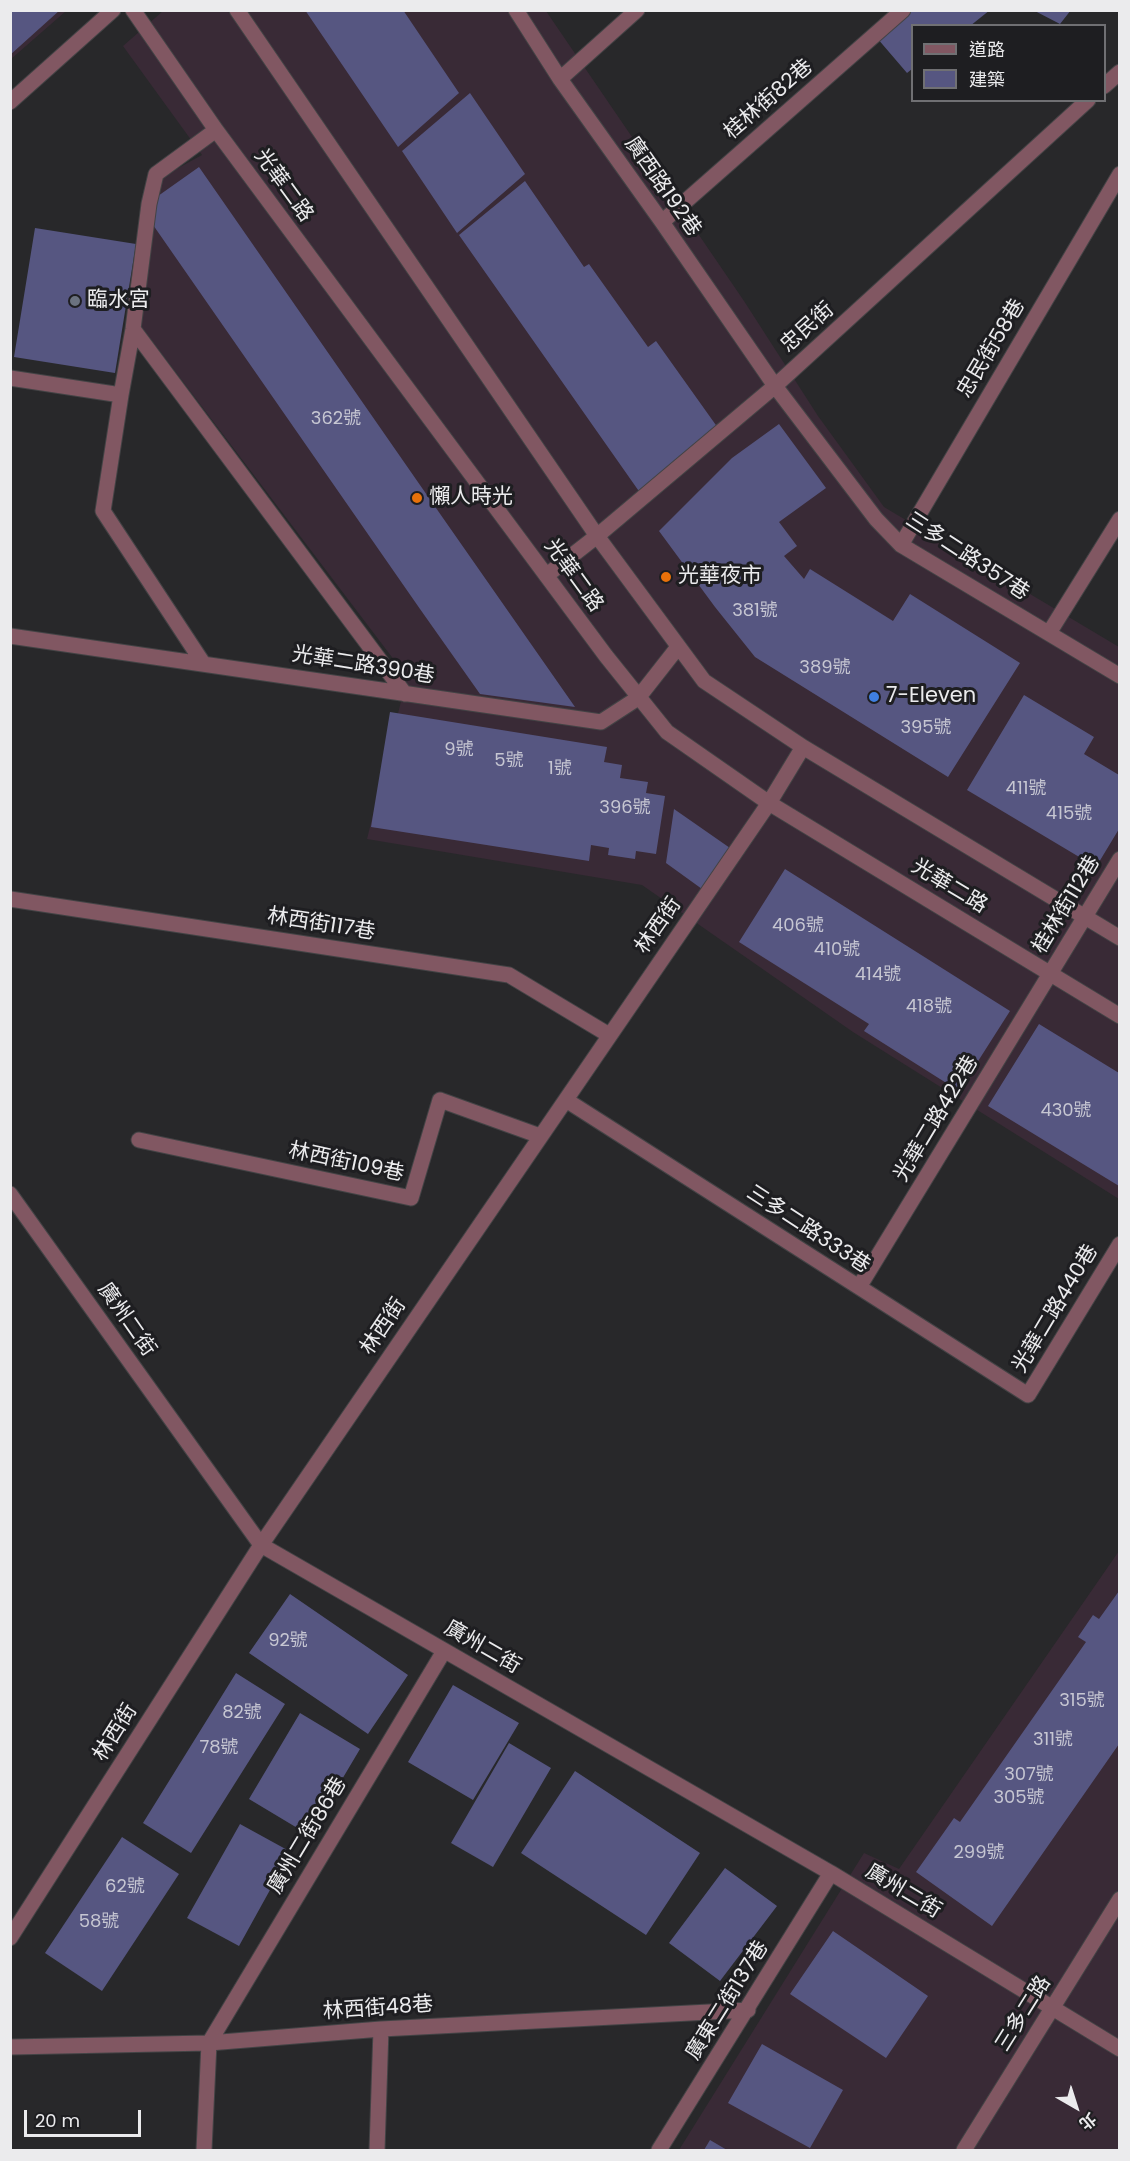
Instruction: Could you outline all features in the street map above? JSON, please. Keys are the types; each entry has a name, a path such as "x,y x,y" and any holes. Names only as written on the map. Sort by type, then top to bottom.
{"street":[{"path":"10,102 112,10"},
{"name":"光華二路","path":"134,10 216,130 638,698 667,732 769,803 1051,972 1119,1016"},
{"name":"光華二路","path":"237,10 597,536 704,681 803,747 1119,938"},
{"name":"廣西路192巷","path":"516,10 560,79 776,386"},
{"path":"560,79 637,10"},
{"name":"桂林街82巷","path":"662,222 903,10"},
{"path":"1106,84 1119,72"},
{"name":"忠民街","path":"547,575 776,386 1086,102"},
{"path":"203,663 103,511 134,329 149,204 156,174 216,130"},
{"name":"忠民街58巷","path":"901,545 1119,174"},
{"path":"134,329 405,694"},
{"path":"10,378 121,395"},
{"name":"三多二路357巷","path":"776,386 876,519 901,545 1119,676"},
{"path":"1049,633 1119,519"},
{"name":"光華二路390巷","path":"10,636 601,722 638,698 678,647"},
{"name":"林西街","path":"10,1938 261,1545 769,803 803,747"},
{"name":"桂林街112巷","path":"1051,972 1119,859"},
{"name":"林西街117巷","path":"10,899 509,975 609,1035"},
{"name":"光華二路422巷","path":"859,1287 1051,972"},
{"name":"林西街109巷","path":"139,1140 411,1198 440,1100 540,1136"},
{"name":"三多二路333巷","path":"566,1100 1028,1395"},
{"name":"廣州二街","path":"10,1194 261,1545 831,1873 1119,2049"},
{"name":"光華二路440巷","path":"1028,1395 1119,1244"},
{"name":"廣州二街86巷","path":"209,2043 444,1651"},
{"name":"廣東二街137巷","path":"659,2151 831,1873"},
{"name":"三多二路","path":"964,2151 1119,1899"},
{"name":"林西街48巷","path":"10,2047 209,2043 381,2029 748,2010"},
{"path":"377,2151 381,2029"},
{"path":"204,2151 209,2043"}],"shaded area":[{"path":"11,11 66,11 11,59"},
{"name":"光華夜市","path":"163,11 546,11 744,301 818,416 884,507 1119,647 1119,1199 853,1032 642,885 367,839 407,677 140,325 150,225 162,177 202,155 123,46"},
{"path":"1119,1551 1119,2150 679,2150 864,1853 899,1869"}],"building":[{"path":"10,10 60,10 10,55"},
{"path":"305,10 403,10 459,93 398,147"},
{"path":"895,10 990,10 972,24 911,24 911,70 907,73 871,31"},
{"path":"1033,10 1071,10 1060,24"},
{"path":"470,93 525,174 457,233 402,151"},
{"path":"199,167 575,707 480,694 420,609 151,222 158,196"},
{"path":"525,181 584,267 589,264 648,347 656,341 718,428 643,497 459,235"},
{"name":"臨水宮","path":"35,228 136,244 115,373 14,357"},
{"path":"779,424 826,488 779,522 797,546 784,556 804,579 810,569 893,621 910,594 1020,663 948,777 755,657 659,531 732,458"},
{"path":"1024,695 1094,737 1084,754 1119,775 1119,829 1096,867 967,790"},
{"path":"390,712 607,747 604,762 622,765 620,778 648,782 646,793 665,796 656,854 636,851 635,859 608,855 609,848 591,845 589,861 371,827"},
{"path":"674,809 730,848 702,889 666,863"},
{"path":"785,869 1010,1011 959,1091 864,1031 869,1024 739,942"},
{"path":"1039,1024 1119,1073 1119,1186 988,1106"},
{"path":"1119,1591 1119,1744 992,1926 916,1872 954,1818 960,1822 1086,1642 1078,1637 1093,1615 1099,1619"},
{"path":"290,1594 408,1675 368,1734 249,1653"},
{"path":"236,1673 285,1704 191,1853 143,1823"},
{"path":"453,1685 519,1723 473,1800 408,1762"},
{"path":"300,1713 360,1749 309,1835 249,1799"},
{"path":"509,1743 551,1768 493,1867 451,1843"},
{"path":"575,1771 700,1853 646,1935 521,1853"},
{"path":"240,1824 291,1852 239,1946 187,1918"},
{"path":"122,1837 179,1874 102,1991 45,1953"},
{"path":"725,1868 777,1906 720,1981 669,1943"},
{"path":"833,1931 928,1996 886,2058 790,1994"},
{"path":"762,2044 843,2090 810,2148 728,2103"},
{"path":"710,2140 727,2150 704,2150"}],"place":[{"name":"臨水宮","path":"75,301"},
{"name":"懶人時光","path":"417,498"},
{"name":"光華夜市","path":"666,577"},
{"name":"7-Eleven","path":"874,697"}]}
